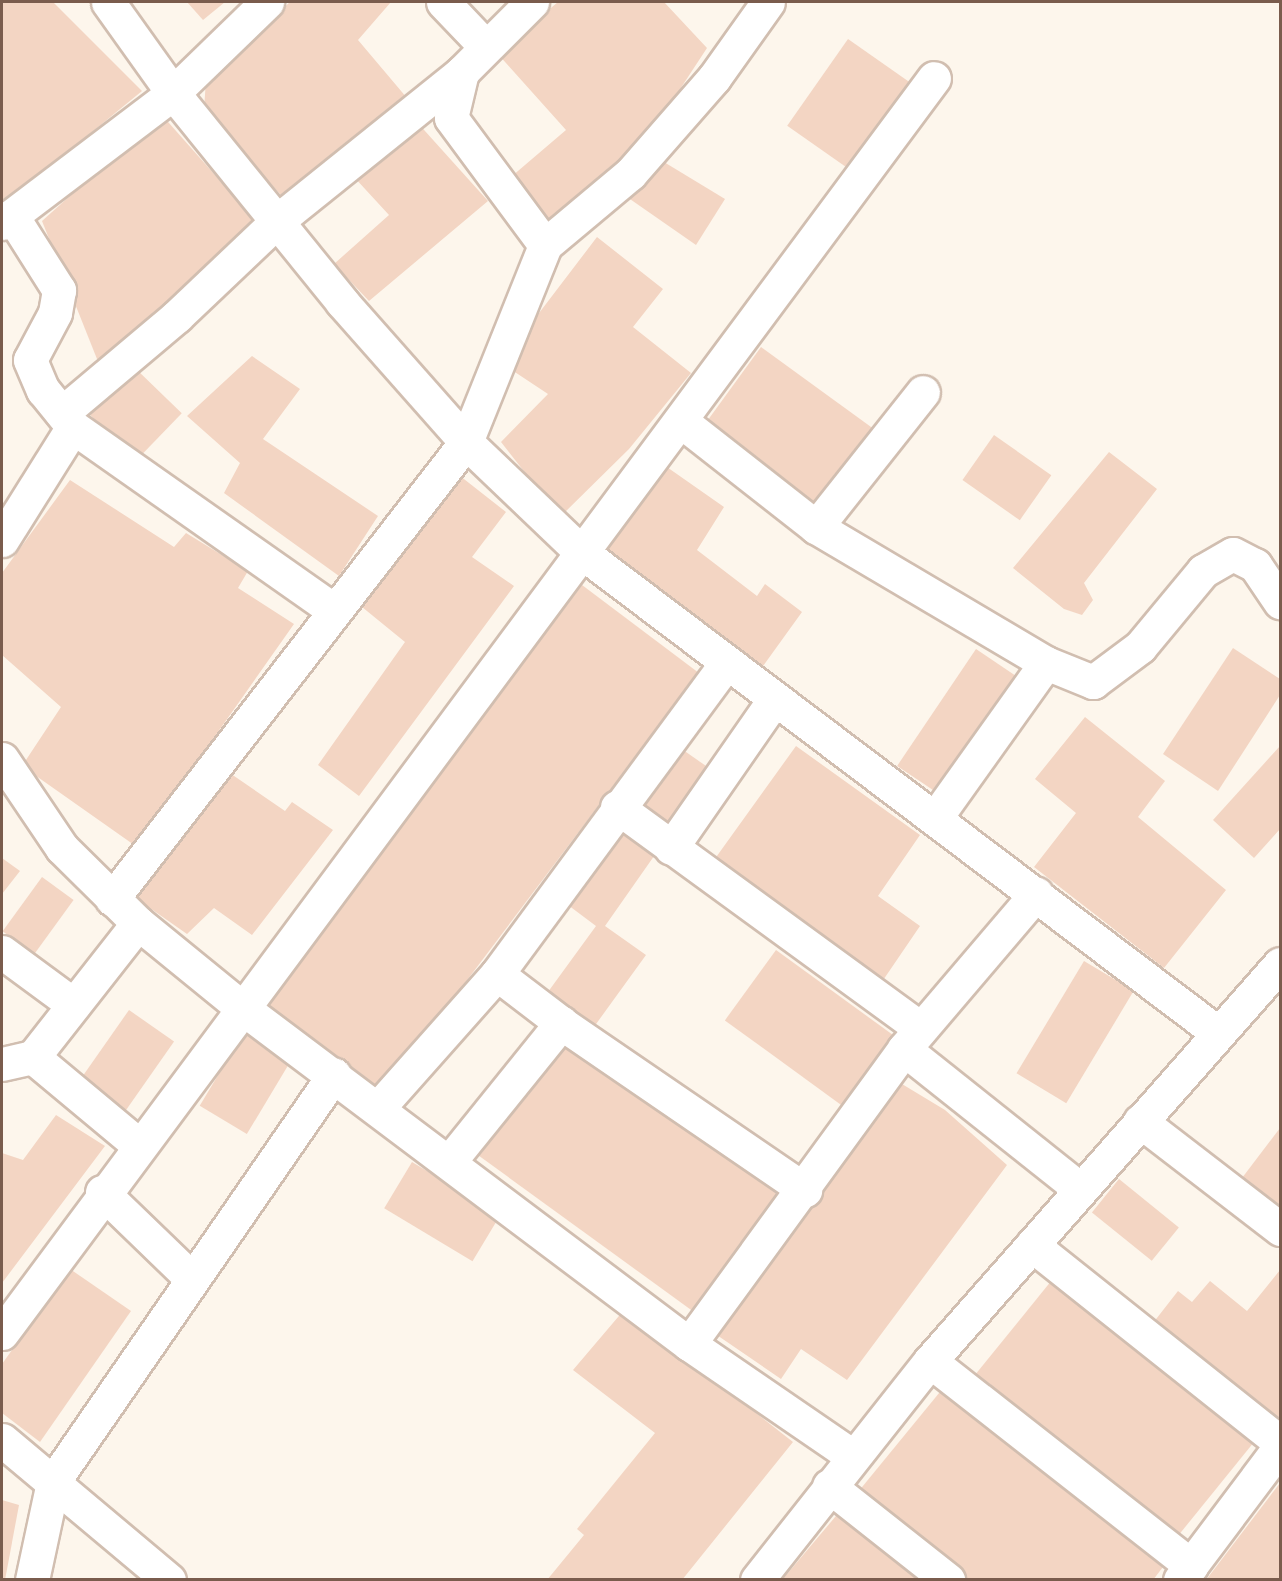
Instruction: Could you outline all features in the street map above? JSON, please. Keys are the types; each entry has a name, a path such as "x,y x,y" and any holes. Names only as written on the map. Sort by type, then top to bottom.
{"street":[{"path":"108,2 173,93 277,221 466,442 580,551 774,700 936,817 1218,1033"},
{"path":"267,2 173,93 7,220 59,290 55,313 30,360 32,373 68,420 333,610"},
{"path":"443,2 484,45"},
{"path":"2,540 68,420 277,221 462,72 484,45 532,2"},
{"path":"112,899 333,610 466,442 545,245 630,174 714,78 768,2"},
{"path":"462,72 451,118 545,245"},
{"path":"2,1333 102,1192 140,1146 580,551 682,422 768,297 934,78"},
{"path":"816,527 923,392"},
{"path":"682,422 816,527 1046,663 1094,682 1140,647 1203,571 1233,554 1255,565 1281,602"},
{"path":"378,1108 497,974 616,807 726,663"},
{"path":"936,817 1046,663"},
{"path":"671,848 774,700"},
{"path":"2,759 45,827 112,899 241,1007 689,1344 851,1455"},
{"path":"616,807 912,1039 1080,1189"},
{"path":"689,1344 805,1190 912,1039 1036,894"},
{"path":"138,922 74,1005 17,1060 140,1146"},
{"path":"2,952 74,1005"},
{"path":"757,1580 851,1455 930,1361 1281,964"},
{"path":"497,974 561,1023 805,1190"},
{"path":"449,1162 561,1023"},
{"path":"32,1580 53,1482 334,1075"},
{"path":"1140,1121 1281,1229"},
{"path":"102,1192 192,1279"},
{"path":"1032,1245 1281,1442"},
{"path":"930,1361 1185,1573 1281,1447"},
{"path":"2,1440 169,1580"},
{"path":"829,1486 948,1580"}],"building":[{"path":"2,2 53,2 142,91 2,206"},
{"path":"187,2 225,2 203,20"},
{"path":"290,2 391,2 358,40 407,98 288,203 204,110 206,79"},
{"path":"558,2 664,2 707,48 650,135 545,227 505,182 566,130 497,53"},
{"path":"848,39 909,81 848,168 787,126"},
{"path":"161,114 262,228 101,369 42,221"},
{"path":"416,121 488,201 369,301 334,264 389,215 354,177"},
{"path":"659,159 725,199 696,245 627,197"},
{"path":"597,237 663,289 633,327 691,373 629,449 560,517 501,442 548,394 501,363"},
{"path":"761,347 876,430 815,514 700,430"},
{"path":"252,356 300,389 263,439 378,516 339,576 224,493 240,463 187,416"},
{"path":"135,368 182,413 137,460 90,415"},
{"path":"994,435 1051,475 1020,520 962,480"},
{"path":"1109,452 1157,489 1084,583 1093,600 1082,615 1064,609 1013,568"},
{"path":"664,465 724,507 697,550 757,596 765,584 802,612 761,669 601,553"},
{"path":"455,472 506,512 472,557 514,586 359,796 318,765 405,642 351,598"},
{"path":"70,480 174,547 186,533 248,571 238,588 294,624 137,847 22,766 61,707 2,655 2,573"},
{"path":"582,585 699,673 383,1092 266,1004"},
{"path":"1233,648 1280,679 1280,695 1218,791 1163,754"},
{"path":"976,649 1017,677 939,794 897,766"},
{"path":"1085,717 1165,781 1138,817 1226,890 1164,968 1034,867 1076,813 1035,779"},
{"path":"676,745 716,773 671,838 631,810"},
{"path":"796,746 920,835 878,896 920,926 875,992 709,867"},
{"path":"1280,746 1280,829 1254,858 1213,820"},
{"path":"221,767 285,811 292,802 333,830 252,935 214,908 187,934 127,892"},
{"path":"617,821 659,849 605,926 646,955 591,1031 545,996 596,926 560,899"},
{"path":"2,858 20,871 2,894"},
{"path":"42,877 74,900 34,954 3,931"},
{"path":"776,950 896,1037 845,1107 725,1020"},
{"path":"1084,961 1134,991 1066,1103 1017,1073"},
{"path":"129,1010 174,1042 124,1113 79,1081"},
{"path":"559,1031 787,1197 700,1316 472,1151"},
{"path":"244,1032 291,1060 247,1134 200,1106"},
{"path":"897,1081 945,1110 1007,1165 847,1380 801,1349 781,1379 711,1331"},
{"path":"56,1115 105,1146 2,1283 2,1153 23,1160"},
{"path":"1280,1128 1280,1209 1242,1178"},
{"path":"412,1162 500,1215 472,1261 384,1208"},
{"path":"1119,1179 1179,1227 1152,1261 1092,1212"},
{"path":"70,1269 131,1311 40,1442 2,1413 2,1364"},
{"path":"1280,1270 1279,1421 1153,1323 1178,1291 1192,1302 1210,1281 1247,1311"},
{"path":"1056,1275 1257,1438 1174,1541 973,1378"},
{"path":"624,1310 793,1442 682,1580 547,1580 584,1535 577,1529 655,1433 573,1370"},
{"path":"944,1387 1166,1563 1153,1580 968,1580 858,1492"},
{"path":"1280,1483 1280,1580 1206,1580"},
{"path":"2,1500 19,1505 5,1580 2,1580"},
{"path":"841,1510 929,1580 782,1580"}]}
